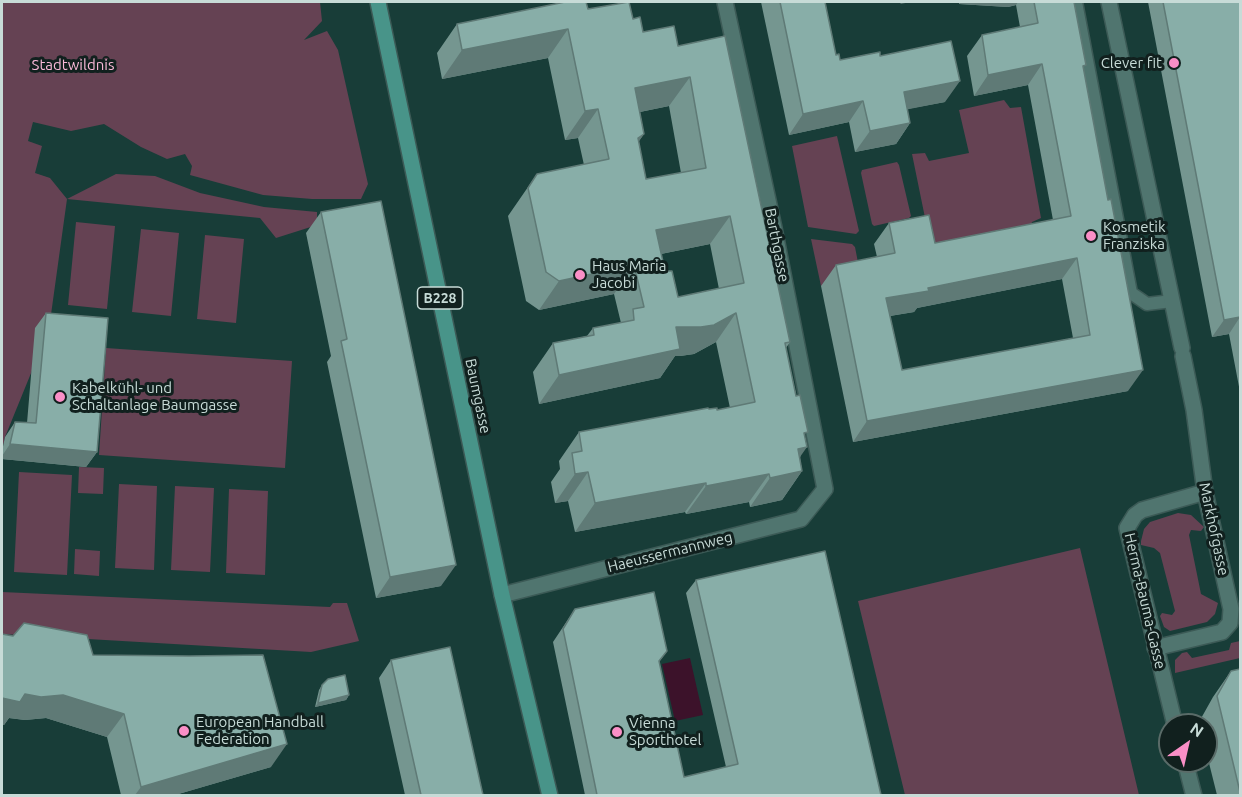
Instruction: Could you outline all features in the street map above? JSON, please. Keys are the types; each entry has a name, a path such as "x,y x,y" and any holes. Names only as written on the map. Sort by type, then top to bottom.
{"main road":[{"name":"Baumgasse","path":"378,2 502,595 550,795"}],"street":[{"name":"Barthgasse","path":"725,2 774,228 825,489"},
{"name":"Markhofgasse","path":"1109,2 1194,410 1205,492 1231,609 1230,622 1222,632 1155,648"},
{"name":"Haeussermannweg","path":"502,595 801,519 825,489"},
{"name":"Herma-Bauma-Gasse","path":"1172,713 1127,528 1135,515 1142,510 1205,492"},
{"path":"1188,773 1194,795"}],"lane":[{"path":"1076,2 1131,293 1147,304 1172,301"}],"green space":[{"name":"Stadtwildnis","path":"2,2 320,2 322,21 304,40 327,31 338,50 368,184 361,199 312,199 263,195 190,175 192,166 185,154 167,159 141,147 104,124 71,131 33,122 28,141 42,146 35,173 50,178 67,199 49,329 5,437 2,451"},
{"path":"1004,100 1010,108 1021,107 1041,218 1032,222 1030,228 932,252 912,154 925,153 929,161 969,153 959,110"},
{"path":"837,136 859,231 856,234 808,227 792,146"},
{"path":"897,162 911,216 874,226 862,170"},
{"path":"116,174 155,176 200,193 264,207 317,212 317,225 276,238 260,218 67,199"},
{"path":"76,222 115,226 107,309 68,305"},
{"path":"141,229 179,233 171,316 132,312"},
{"path":"205,235 244,239 236,323 197,319"},
{"path":"811,239 852,244 855,247 861,278 821,286"},
{"path":"106,348 292,361 285,468 99,455"},
{"path":"79,467 104,468 103,494 78,493"},
{"path":"19,472 72,475 67,575 14,572"},
{"path":"119,484 157,486 154,570 115,568"},
{"path":"175,486 214,488 210,572 171,570"},
{"path":"229,489 268,491 265,575 226,573"},
{"path":"1178,513 1191,515 1204,527 1201,531 1191,530 1189,535 1201,594 1218,603 1215,614 1207,622 1170,631 1164,627 1160,616 1162,613 1172,615 1175,611 1160,553 1154,548 1141,545 1141,541 1144,529 1150,522"},
{"path":"1080,548 1139,795 905,795 858,601"},
{"path":"75,549 100,551 99,576 74,574"},
{"path":"2,592 330,607 333,603 347,603 359,641 311,652 2,634"},
{"path":"1240,641 1240,658 1175,673 1175,660 1182,653 1187,652 1192,658 1229,650 1231,643"}],"shaded area":[{"path":"690,658 703,715 675,721 662,664"}],"building":[{"path":"565,2 586,2 588,9 629,2 633,19 640,17 643,32 674,26 678,46 725,36 790,342 785,343 796,396 800,395 808,432 804,433 807,447 798,449 802,471 770,478 769,474 706,486 706,483 595,503 588,472 575,474 572,453 582,451 579,432 708,408 717,408 717,410 755,402 736,313 714,325 676,327 680,349 559,375 553,343 594,335 593,328 634,320 633,309 644,307 634,265 559,281 546,272 528,188 537,174 609,159 598,109 585,111 568,29 462,50 457,24","holes":["690,77 706,168 646,179 638,138 644,134 635,88","730,216 744,283 678,297 672,271 665,271 656,230"]},
{"path":"780,2 825,2 836,55 839,54 840,60 880,52 880,56 951,41 960,81 904,92 910,123 870,131 863,101 803,114"},
{"path":"1034,2 1074,2 1086,65 1083,66 1108,200 1111,199 1143,370 867,421 836,265 895,253 889,223 929,215 935,243 1071,216 1042,64 988,75 982,35 1038,23","holes":["1077,258 1090,335 902,370 886,298 929,291 928,288"]},
{"path":"1163,2 1240,2 1240,317 1224,320"},
{"path":"381,201 456,565 390,577 341,341 347,339 321,212"},
{"name":"Kabelkühl- und Schaltanlage Baumgasse","path":"46,313 108,318 97,452 10,444 15,422 36,423"},
{"path":"825,551 881,795 597,795 563,629 575,609 654,592 667,651 659,661 684,777 738,764 696,580"},
{"path":"24,623 87,635 93,655 263,655 287,744 141,787 124,714 63,695 41,697 25,694 20,702 2,698 2,634 13,636"},
{"path":"450,647 483,795 421,795 391,660"},
{"path":"1240,669 1240,792 1217,696 1231,671"},
{"path":"345,675 349,695 318,703 322,685 328,679"}],"place":[{"name":"Clever fit","path":"1174,63"},
{"name":"Kosmetik Franziska","path":"1091,236"},
{"name":"Haus Maria Jacobi","path":"580,275"},
{"name":"Kabelkühl- und Schaltanlage Baumgasse","path":"60,397"},
{"name":"European Handball Federation","path":"184,731"},
{"name":"Vienna Sporthotel","path":"617,732"}]}
